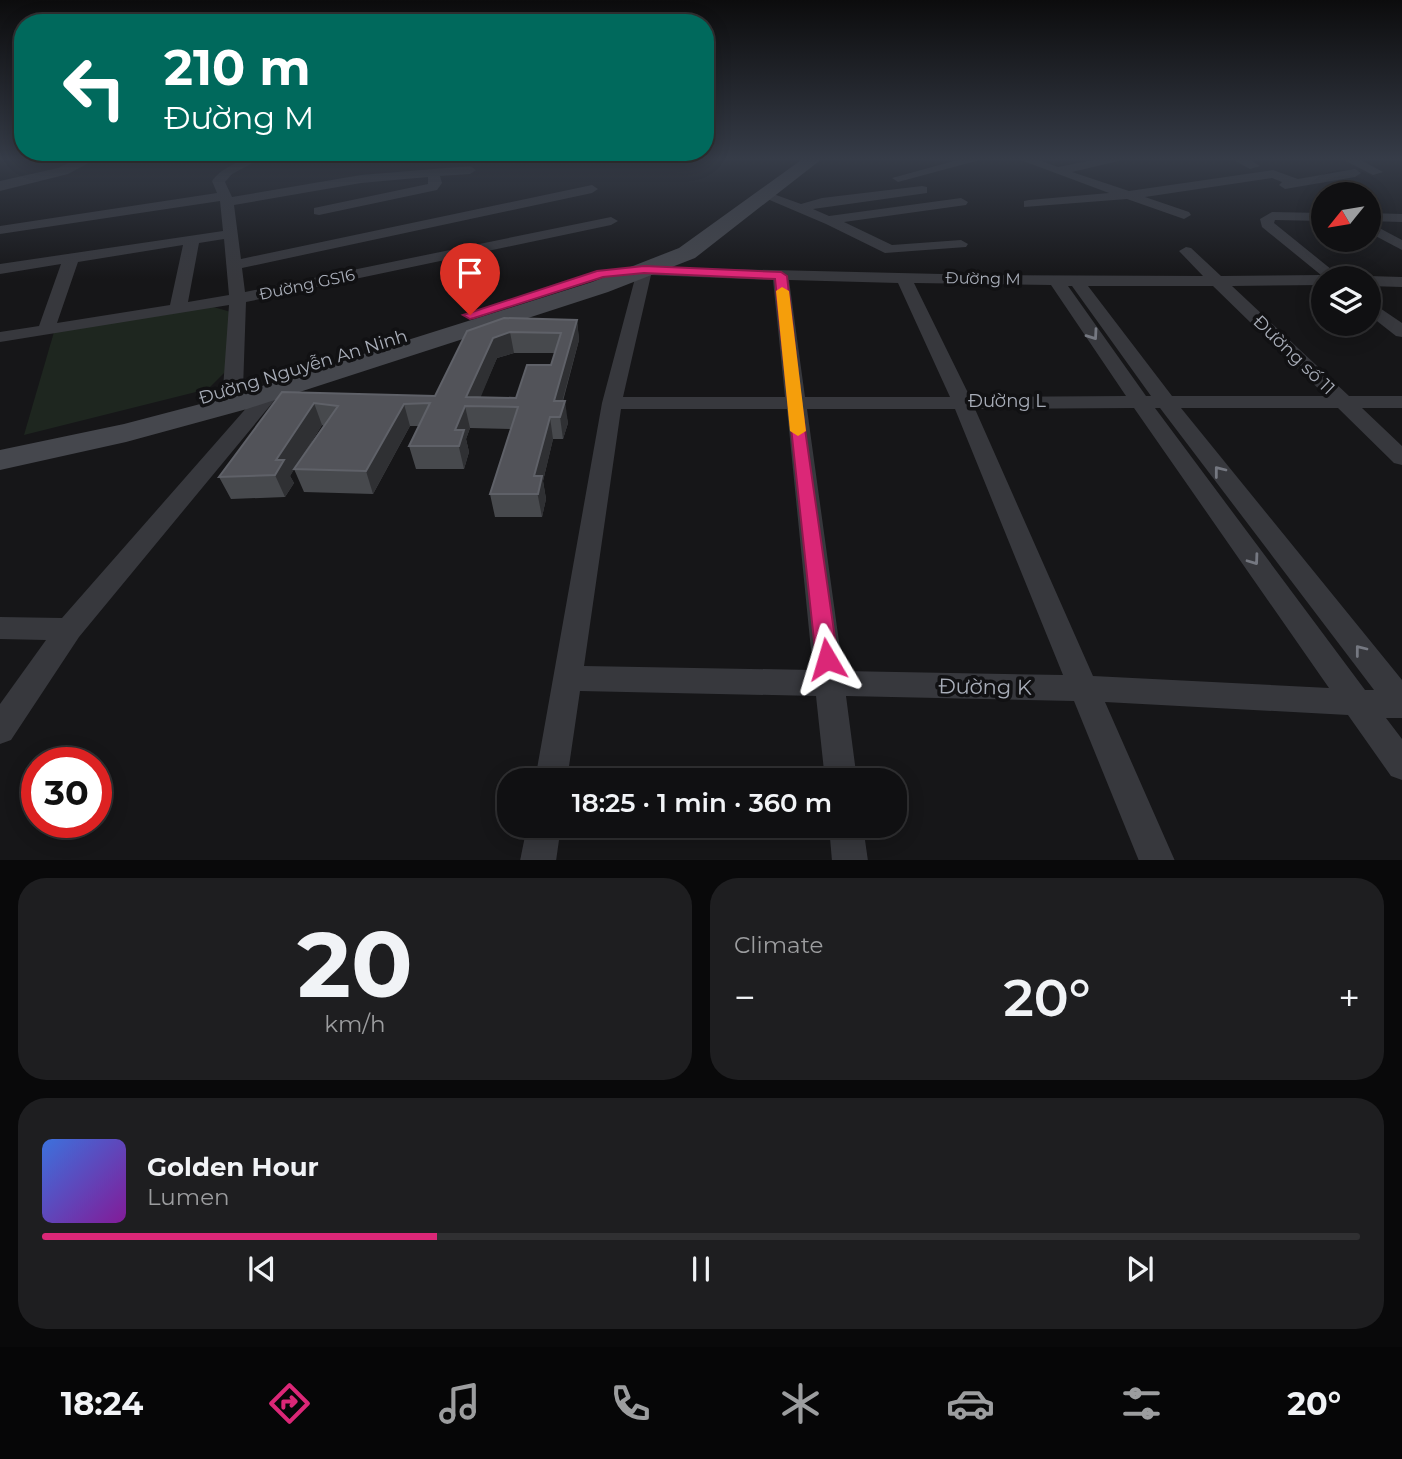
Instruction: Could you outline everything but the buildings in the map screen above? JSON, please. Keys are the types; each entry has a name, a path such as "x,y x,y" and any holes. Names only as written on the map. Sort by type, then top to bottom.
{"main road":[{"path":"644,270 687,253 761,198"},
{"name":"Đường Nguyễn An Ninh","path":"0,445 235,396 271,392 600,288 644,270"},
{"name":"Đường Nguyễn An Ninh","path":"0,460 126,433 601,274 644,270"}],"street":[{"path":"0,230 232,198"},
{"path":"319,211 380,198"},
{"path":"234,265 549,198"},
{"path":"773,198 828,220 890,250 961,244"},
{"path":"800,209 822,202 854,198"},
{"path":"1029,204 1096,198"},
{"path":"1139,198 1184,215"},
{"path":"1151,203 1187,198"},
{"path":"226,199 238,299 235,396"},
{"path":"828,220 961,201"},
{"path":"1311,217 1272,216 1267,219 1267,224 1319,266"},
{"path":"1381,217 1402,218"},
{"name":"Đường GS16","path":"0,337 238,299 611,221"},
{"path":"0,269 230,234"},
{"path":"1381,234 1402,246"},
{"path":"177,308 192,240"},
{"name":"Đường số 11","path":"1186,251 1402,458"},
{"path":"46,330 71,259"},
{"path":"553,768 612,403 644,270"},
{"name":"Đường M","path":"644,270 781,276 1219,282 1311,280"},
{"path":"781,276 840,768"},
{"path":"903,277 962,401 1157,860"},
{"path":"1065,279 1139,401 1402,765"},
{"path":"1065,279 1165,401 1402,704"},
{"path":"1381,281 1402,282"},
{"path":"1381,315 1402,332"},
{"path":"0,730 69,629 271,392"},
{"name":"Đường L","path":"612,403 1402,402"},
{"path":"0,628 69,629"},
{"name":"Đường K","path":"568,678 1084,688 1402,704"},
{"path":"538,860 542,838"},
{"path":"847,838 849,860"}],"shaded area":[{"path":"210,306 231,312 226,371 208,389 24,435 54,332"}],"slow traffic":[{"path":"782,291 798,431"}],"route":[{"path":"470,315 601,274 644,270 781,276 827,659"}]}
